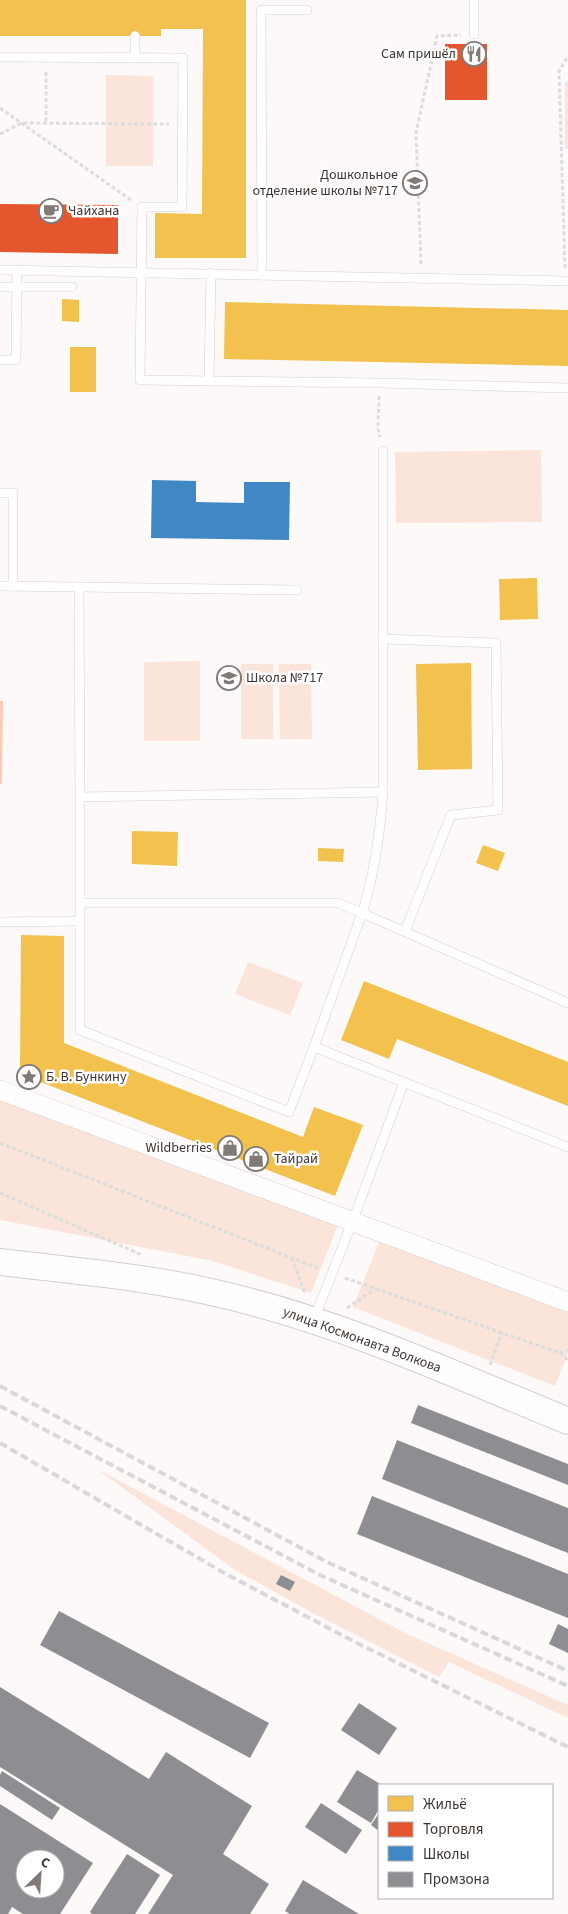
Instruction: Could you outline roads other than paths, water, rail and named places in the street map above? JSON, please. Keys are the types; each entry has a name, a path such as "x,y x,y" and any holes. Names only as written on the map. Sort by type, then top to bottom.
{"main road":[{"name":"улица Космонавта Волкова","path":"0,1262 166,1284 224,1294 314,1320 565,1417"}],"street":[{"path":"0,1090 352,1223 568,1302"}],"lane":[{"path":"474,0 474,34"},
{"path":"262,275 261,10 307,10"},
{"path":"135,36 135,58"},
{"path":"0,57 182,58 182,207 142,207 140,380 568,388"},
{"path":"0,270 567,281"},
{"path":"0,360 16,360 17,271"},
{"path":"209,381 210,274"},
{"path":"0,286 72,287"},
{"path":"79,587 80,1030 289,1112 362,912 371,884 380,830 383,792 383,451"},
{"path":"0,493 13,493 13,586"},
{"path":"0,586 297,590"},
{"path":"383,639 496,643 498,810 451,815 406,932"},
{"path":"80,797 383,792"},
{"path":"80,903 338,903 568,1003"},
{"path":"0,922 80,921"},
{"path":"314,1047 568,1147"},
{"path":"314,1320 404,1082"}],"railway":[{"path":"0,1386 327,1562 568,1671"},
{"path":"0,1406 320,1575 568,1686"},
{"path":"0,1443 226,1574 355,1642 568,1747"}],"place":[{"name":"Сам пришёл","path":"474,54"},
{"name":"Дошкольное отделение школы №717","path":"415,183"},
{"name":"Чайхана","path":"51,211"},
{"name":"Школа №717","path":"229,678"},
{"name":"Б. В. Бункину","path":"29,1077"},
{"name":"Wildberries","path":"230,1148"},
{"name":"Тайрай","path":"256,1159"}]}
